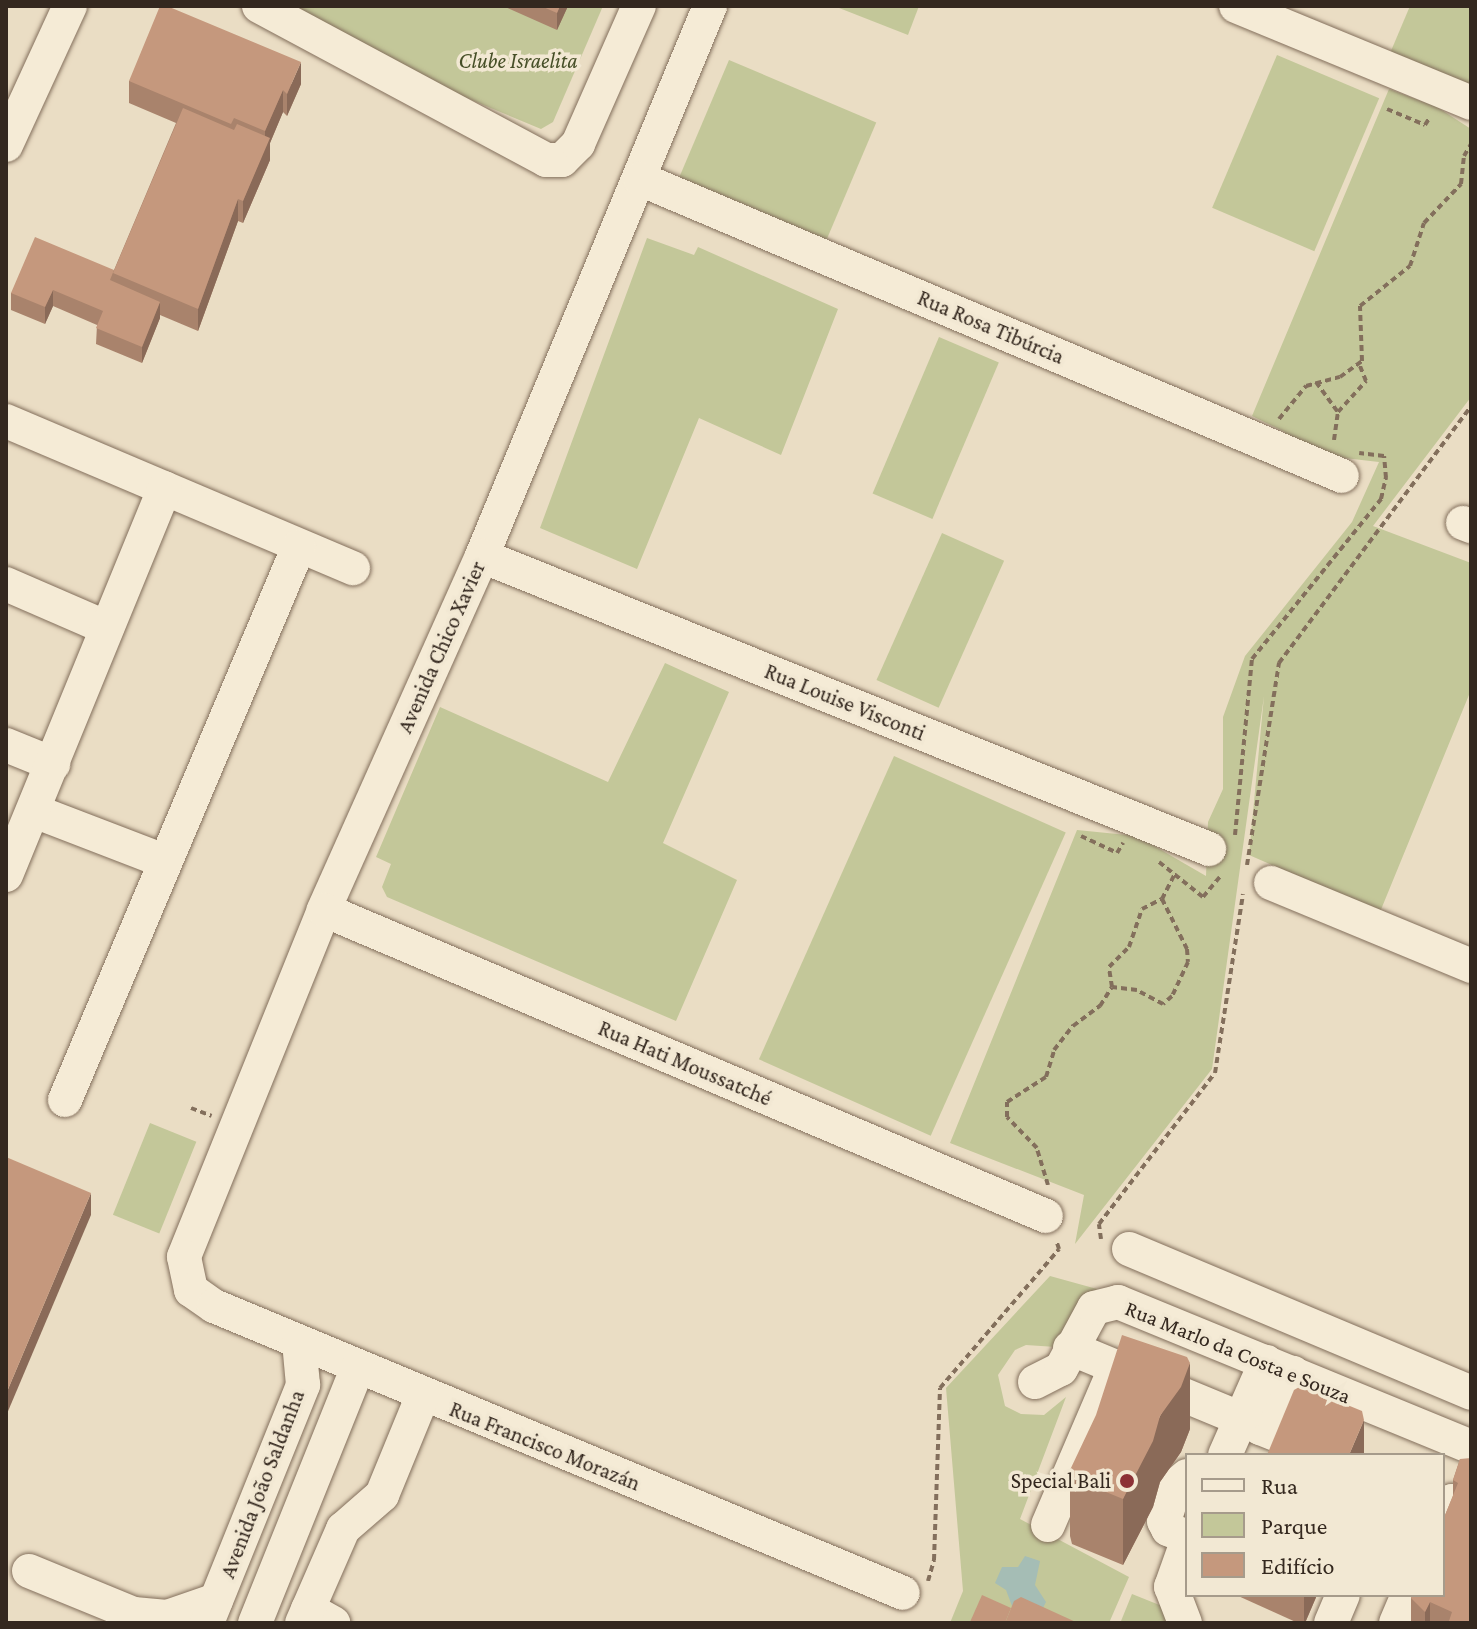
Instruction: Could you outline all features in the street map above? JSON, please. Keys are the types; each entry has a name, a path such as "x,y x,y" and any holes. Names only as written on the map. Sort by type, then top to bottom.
{"street":[{"path":"7,140 70,6"},
{"path":"259,6 546,160 562,160 578,144 639,6"},
{"name":"Avenida Chico Xavier","path":"191,1290 184,1257 324,910 482,556 710,6"},
{"path":"1236,6 1471,103"},
{"name":"Rua Rosa Tibúrcia","path":"640,179 1340,460"},
{"path":"6,421 353,568"},
{"path":"6,875 165,488"},
{"path":"65,1100 299,546"},
{"name":"Rua Louise Visconti","path":"482,556 1222,853"},
{"path":"6,584 107,628"},
{"path":"6,745 53,764"},
{"path":"34,811 164,861"},
{"path":"1254,878 1471,966"},
{"name":"Rua Hati Moussatché","path":"324,910 1046,1216"},
{"path":"1129,1249 1471,1393"},
{"name":"Rua Francisco Morazán","path":"191,1290 214,1306 423,1395 913,1594"},
{"name":"Rua Marlo da Costa e Souza","path":"1035,1382 1061,1369 1094,1308 1118,1302 1471,1447"},
{"name":"Avenida João Saldanha","path":"217,1599 303,1385 299,1342"},
{"path":"1070,1348 1116,1366 1250,1434 1321,1453"},
{"path":"1048,1525 1116,1366"},
{"name":"Avenida João Saldanha","path":"259,1613 358,1367"},
{"path":"1227,1453 1274,1419 1279,1367"},
{"path":"315,1618 343,1529 382,1495 423,1395"},
{"path":"1185,1478 1175,1486 1164,1521 1168,1529 1185,1539"},
{"path":"1445,1509 1452,1501 1471,1509"},
{"path":"1185,1546 1171,1587 1185,1623"},
{"path":"29,1571 134,1614 167,1617 217,1599 259,1613"},
{"path":"1195,1597 1207,1623"},
{"path":"1331,1623 1342,1597"},
{"path":"1396,1623 1407,1597"}],"path":[{"path":"1278,421 1299,392 1315,382 1340,377 1359,364 1365,345 1360,306 1410,266 1424,223 1461,184 1464,156 1471,144"},
{"path":"1338,412 1366,381 1359,364"},
{"path":"1154,858 1203,897 1222,853 1252,659 1381,499 1386,478 1384,456 1340,460 1338,412 1315,382"},
{"path":"1129,1249 1113,1257 1099,1224 1215,1073 1254,878 1279,663 1471,406"},
{"path":"1268,417 1286,425"},
{"path":"1081,836 1117,853 1126,840 1133,841"},
{"path":"913,1594 934,1560 940,1388 1059,1249 1046,1216 1048,1183 1041,1155 1007,1117 1007,1102 1039,1085 1054,1050 1073,1026 1100,1006 1112,987 1109,967 1129,947 1142,909 1162,899 1175,874"},
{"path":"1112,987 1137,990 1163,1004 1172,996 1188,962 1187,949 1162,899"}],"green space":[{"name":"Clube Israelita","path":"245,6 603,6 553,122 541,129"},
{"path":"834,6 919,6 908,35"},
{"path":"1410,6 1471,6 1471,93 1388,58"},
{"path":"1277,55 1379,98 1314,251 1212,208"},
{"path":"729,60 876,123 827,239 679,177"},
{"path":"1389,89 1437,107 1471,129 1471,397 1373,526 1471,563 1471,690 1380,912 1249,855 1264,696 1212,1069 1075,1244 1084,1195 950,1143 1077,830 1137,836 1206,876 1208,822 1223,789 1223,717 1245,656 1352,522 1379,462 1301,453 1284,445 1285,432 1252,416"},
{"path":"647,238 694,255 698,247 838,309 781,455 699,418 637,569 540,528"},
{"path":"939,337 999,362 932,519 873,493"},
{"path":"942,533 1004,561 939,708 877,680"},
{"path":"665,663 729,692 663,843 737,880 676,1021 387,897 382,887 391,864 376,857 440,707 608,782"},
{"path":"894,756 1066,832 931,1136 759,1059"},
{"path":"150,1123 196,1142 159,1234 113,1215"},
{"path":"1050,1276 1097,1289 1056,1347 1026,1345 1015,1350 998,1375 1005,1406 1021,1414 1044,1415 1066,1397 1020,1519 1129,1577 1109,1623 950,1623 963,1591 946,1388"},
{"path":"1132,1594 1162,1606 1171,1623 1121,1621"}],"water":[{"path":"1025,1556 1040,1561 1035,1585 1046,1602 1042,1610 1030,1613 1012,1606 1006,1590 995,1583 1002,1567 1018,1567"}],"building":[{"path":"160,6 167,6 301,62 287,94 283,90 265,131 234,118 231,124 129,81"},
{"path":"541,6 560,6 557,13"},
{"path":"183,108 234,130 237,124 270,138 243,201 238,199 198,309 113,273"},
{"path":"35,237 114,270 110,280 160,302 142,347 96,328 103,311 53,290 45,307 11,293"},
{"path":"6,1157 91,1193 6,1394"},
{"path":"1122,1335 1187,1357 1190,1363 1181,1387 1160,1416 1153,1441 1123,1499 1072,1478 1070,1470 1096,1415"},
{"path":"1301,1386 1362,1411 1364,1420 1350,1453 1268,1453 1294,1390"},
{"path":"1471,1458 1471,1617 1468,1623 1449,1621 1452,1612 1430,1602 1425,1612 1411,1598 1445,1597 1445,1515 1458,1483 1453,1480 1460,1459"},
{"path":"982,1595 1011,1608 1005,1623 970,1622"},
{"path":"1021,1597 1078,1623 1005,1623 1014,1601"}],"place":[{"name":"Special Bali","path":"1127,1481"}]}
